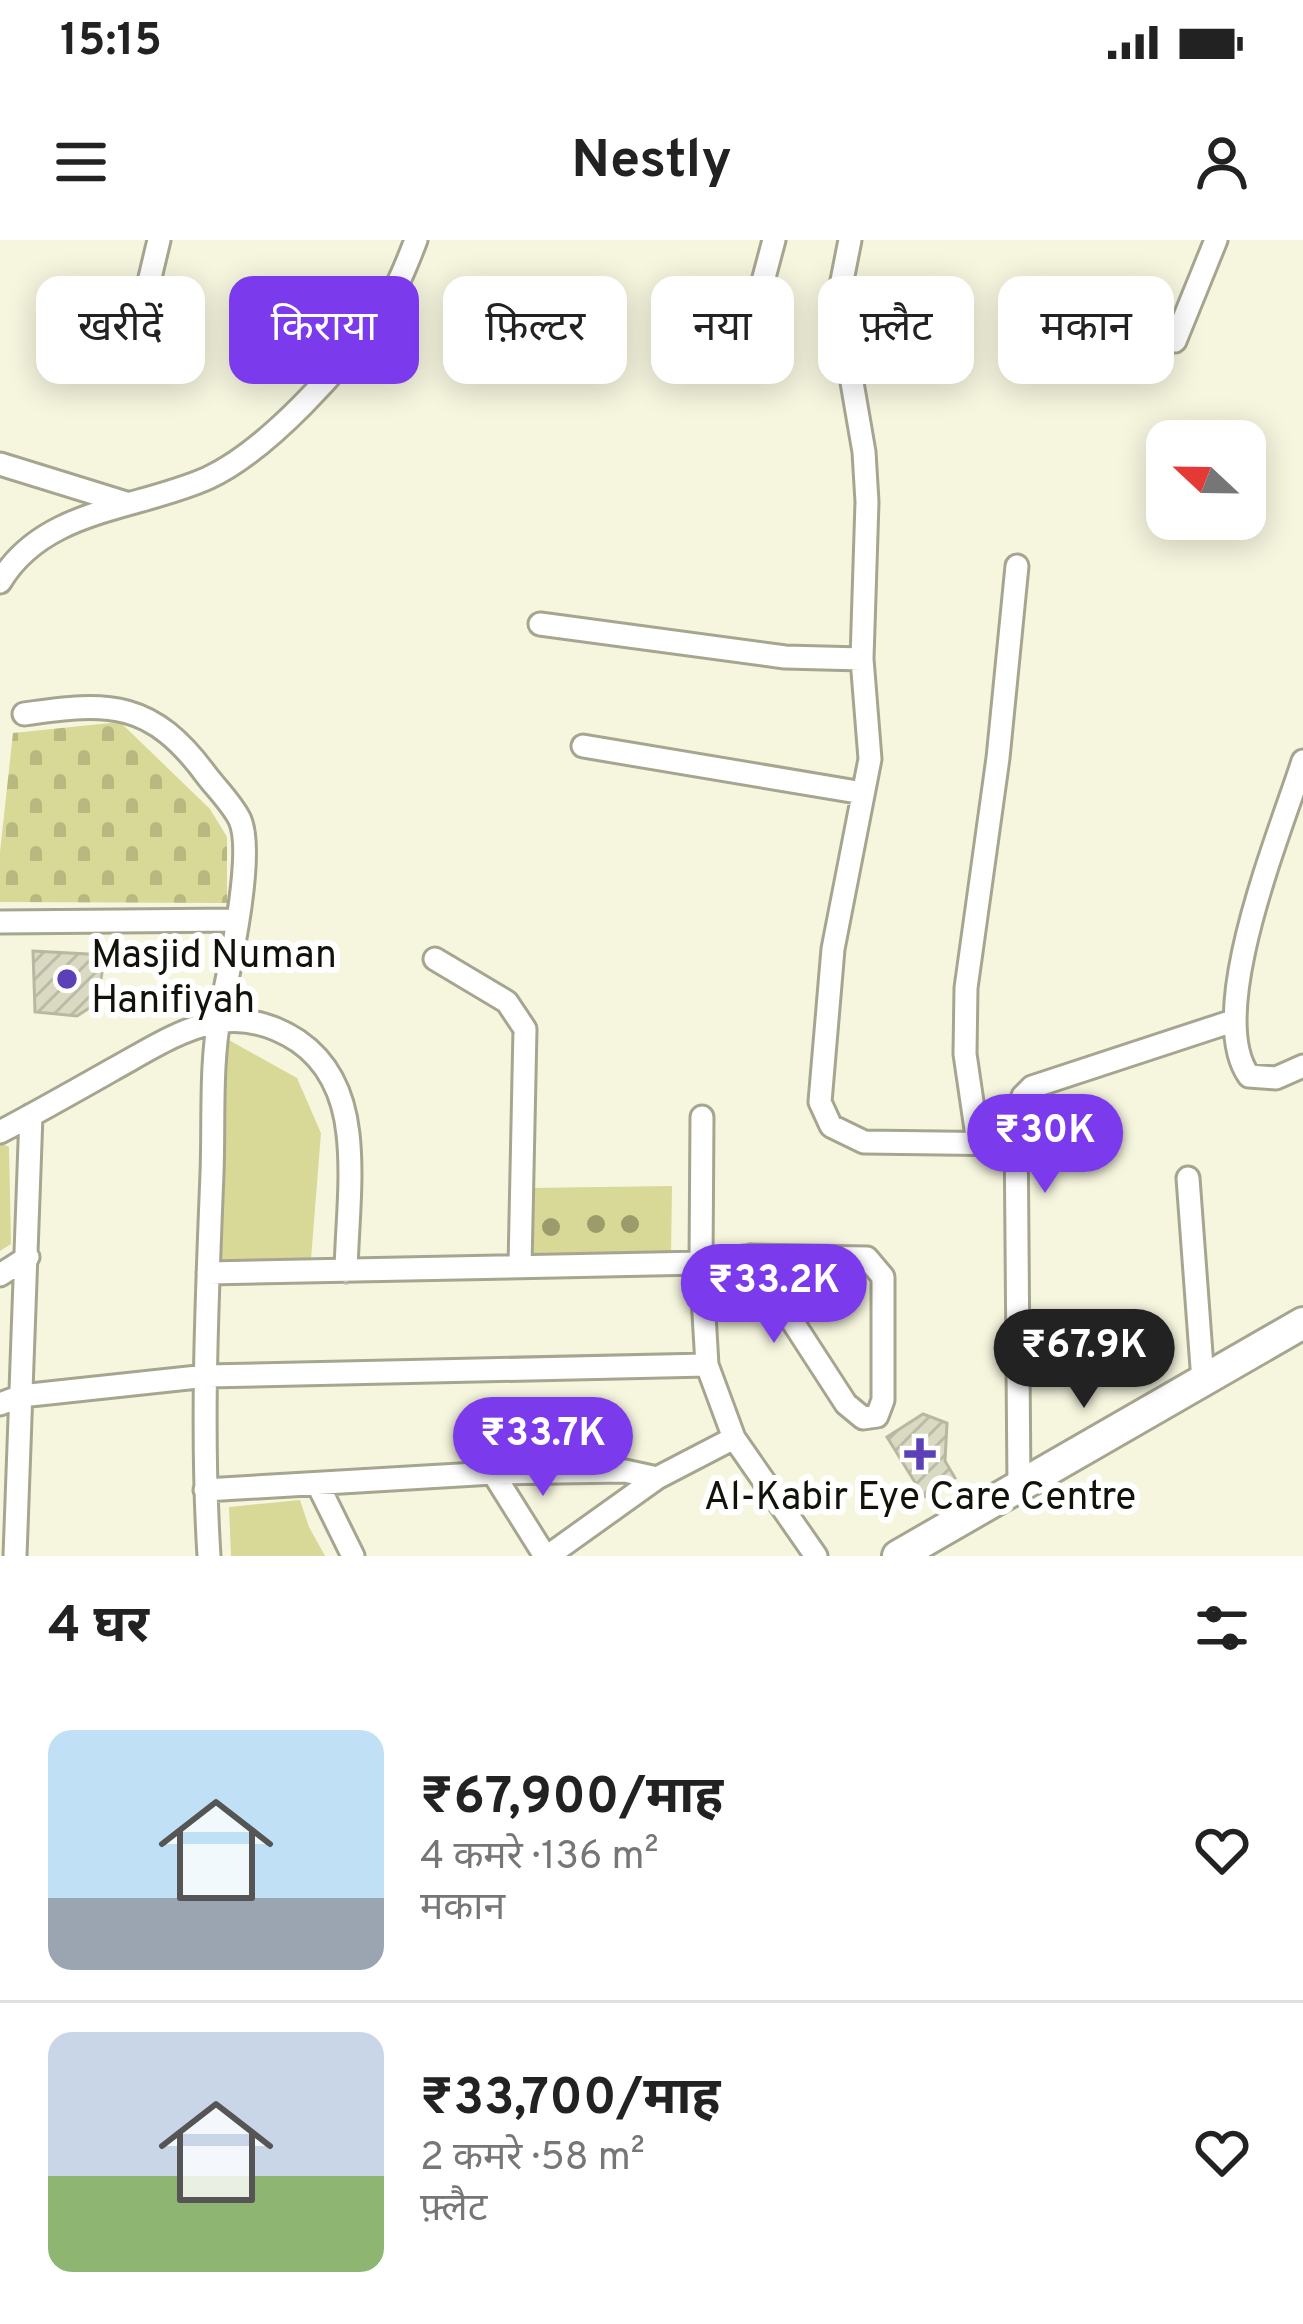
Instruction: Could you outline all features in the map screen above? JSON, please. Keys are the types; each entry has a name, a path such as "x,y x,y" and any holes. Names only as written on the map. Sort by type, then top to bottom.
{"main road":[{"path":"898,1556 1303,1323"}],"street":[{"path":"150,276 159,240"},
{"path":"0,582 20,554 44,536 126,503 206,479 244,458 320,384 379,315 398,286 416,240"},
{"path":"764,276 774,240"},
{"path":"850,240 838,301 864,452 862,659 870,734 833,949 820,1102 831,1126 864,1142 1016,1144"},
{"path":"1175,341 1216,240"},
{"path":"0,464 126,503"},
{"path":"978,1143 965,1054 966,988 998,758 1017,566"},
{"path":"540,624 785,657 862,659"},
{"path":"24,714 66,707 125,708 147,719 195,760 241,822 238,920 218,1021 208,1273 205,1490 209,1556"},
{"path":"583,746 863,794"},
{"path":"1303,761 1237,974 1233,1021 1242,1066 1250,1076 1276,1078 1303,1066"},
{"path":"0,922 238,920"},
{"path":"434,959 506,1002 525,1029 520,1266"},
{"path":"0,1132 162,1039 218,1021 274,1029 314,1053 332,1076 348,1132 346,1271"},
{"path":"1019,1486 1018,1106 1032,1087 1233,1021"},
{"path":"15,1556 10,1400 28,1257 31,1115"},
{"path":"702,1117 706,1365 734,1438 816,1556"},
{"path":"1188,1178 1204,1381"},
{"path":"208,1273 701,1263 750,1256 852,1256 876,1265 884,1277 883,1400 877,1416 867,1419 854,1413 750,1256"},
{"path":"0,1275 28,1257"},
{"path":"10,1400 207,1376 706,1365"},
{"path":"493,1473 546,1556 657,1478 734,1438"},
{"path":"205,1490 493,1473 625,1471 657,1478"},
{"path":"318,1485 353,1556"}],"green space":[{"path":"120,722 210,809 227,837 227,903 0,902 0,852 13,733"},
{"path":"227,1039 297,1078 321,1133 311,1259 220,1262"},
{"path":"0,1143 9,1147 11,1244 0,1251"},
{"path":"672,1186 671,1256 526,1260 530,1188"},
{"path":"300,1500 325,1556 231,1556 229,1507"}],"building":[{"name":"Masjid Numan Hanifiyah","path":"33,951 105,955 97,1003 77,1016 35,1012"},
{"path":"923,1414 947,1423 945,1461 955,1478 924,1497 887,1437"}],"place":[{"name":"Masjid Numan Hanifiyah","path":"67,979"},
{"name":"Al-Kabir Eye Care Centre","path":"920,1454"}]}
